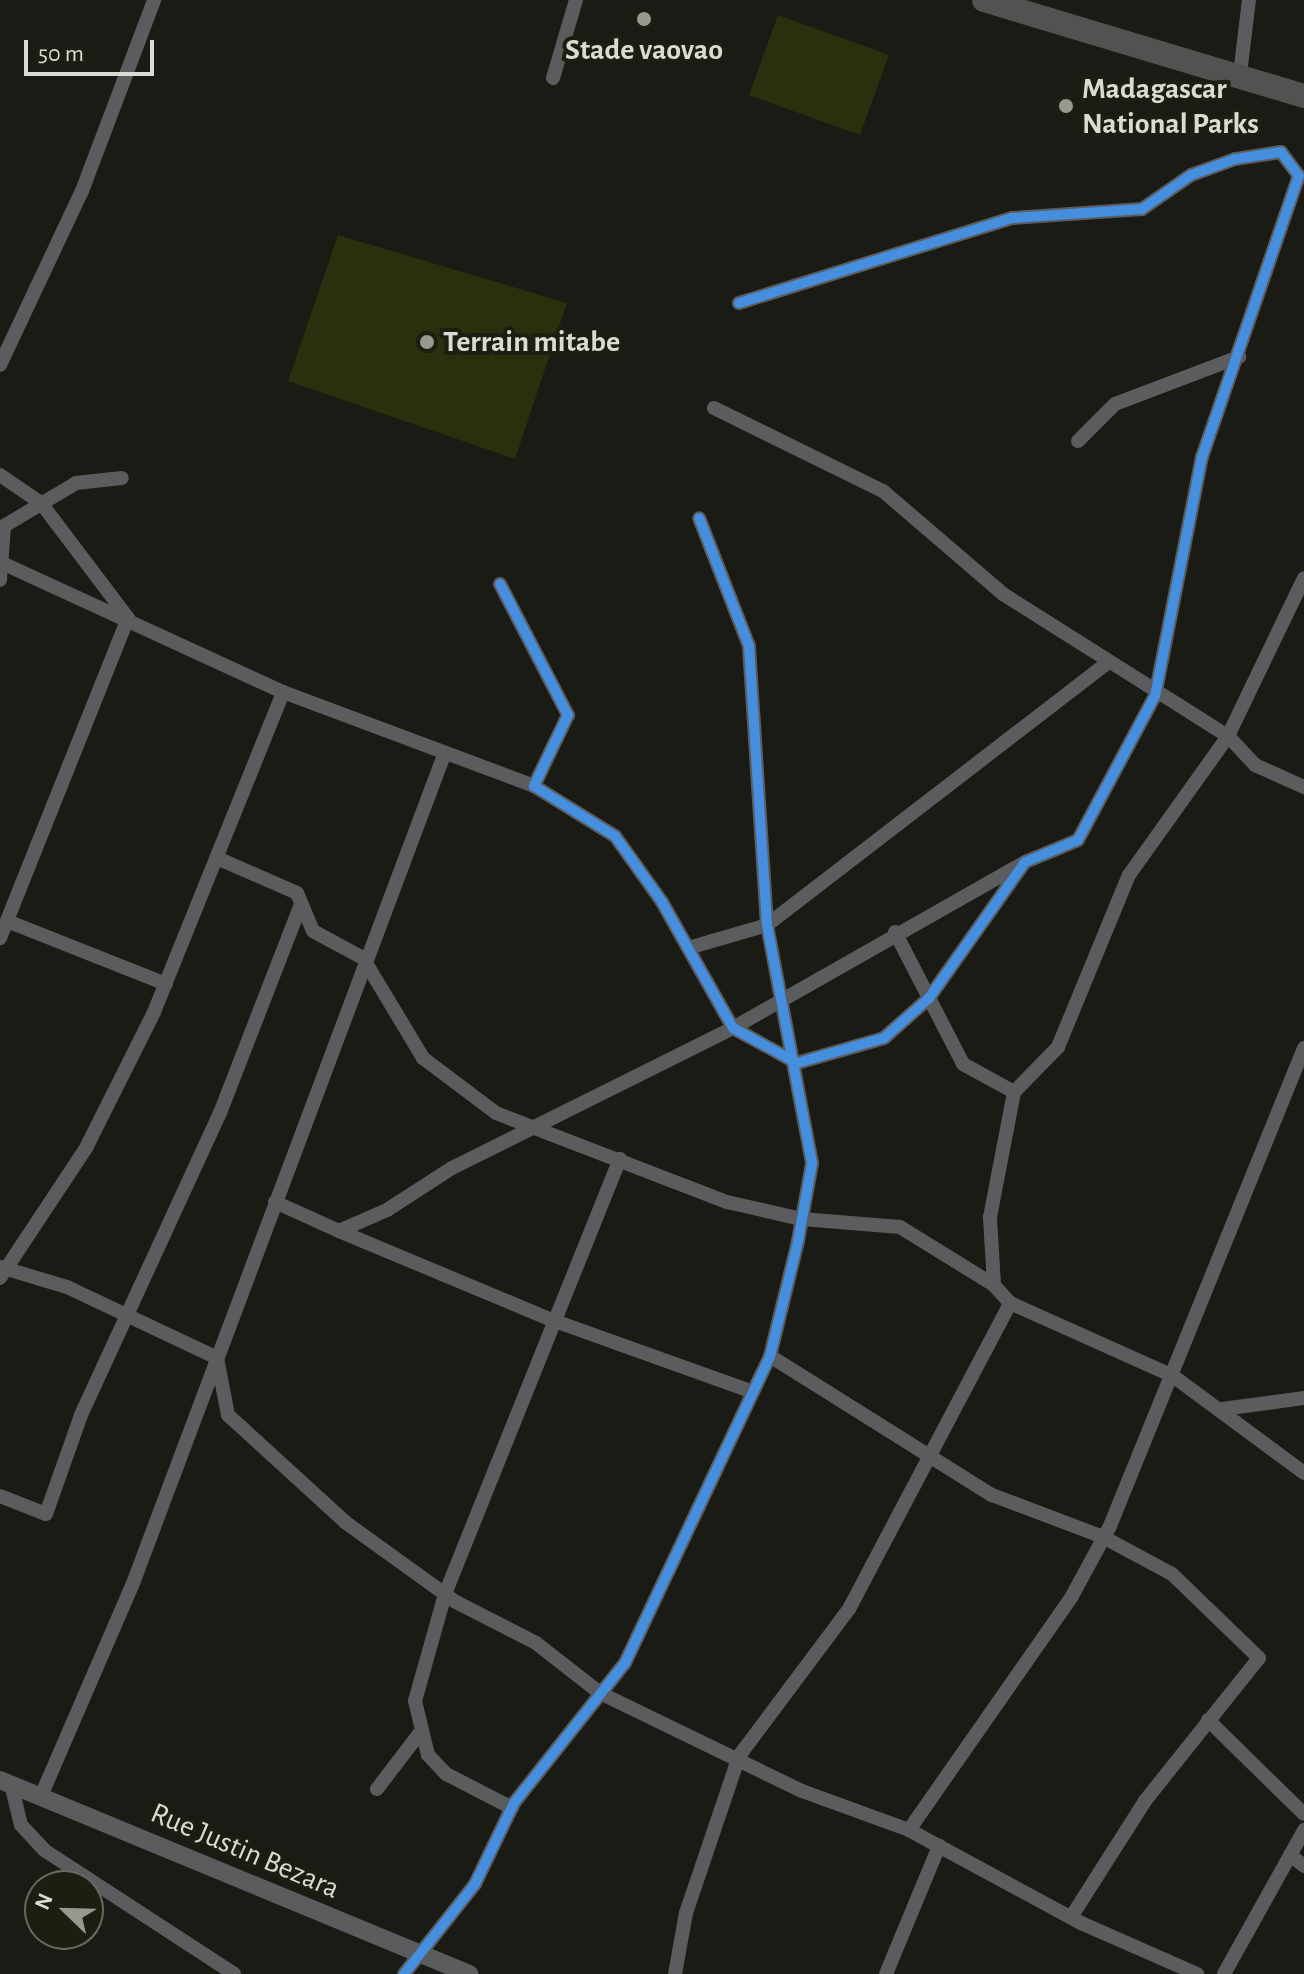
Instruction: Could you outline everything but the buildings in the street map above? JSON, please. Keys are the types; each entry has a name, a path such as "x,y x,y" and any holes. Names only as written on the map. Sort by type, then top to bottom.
{"main road":[{"path":"984,0 1240,74 1304,96"}],"street":[{"path":"0,365 82,191 154,0"},
{"path":"553,78 576,0"},
{"path":"1240,74 1249,0"},
{"path":"339,1231 531,1126 733,1028 895,932 1025,862 1078,840 1155,696 1202,457 1299,176 1281,152 1191,175 1142,209 1012,218 739,303"},
{"path":"1078,441 1115,404 1239,357"},
{"path":"714,408 883,491 1003,594 1155,696 1228,736 1255,765 1304,787"},
{"path":"0,475 41,503 128,618"},
{"path":"0,580 4,526 76,483 122,478"},
{"path":"404,1974 417,1952 475,1884 512,1808 625,1663 748,1390 770,1356 802,1219 812,1163 797,1063 767,925 749,646 699,518"},
{"path":"3,563 283,692 444,755 534,786 615,836 688,948 733,1028 797,1063 884,1038 929,998 1025,862"},
{"path":"994,1285 990,1217 1014,1092 1058,1047 1129,875 1228,736 1300,598 1304,578"},
{"path":"500,584 568,715 534,786"},
{"path":"0,938 128,618"},
{"path":"688,948 767,925 1106,664"},
{"path":"217,1358 67,1287 1,1271 86,1148 166,984 283,692"},
{"path":"41,1796 132,1586 363,958 444,755"},
{"path":"217,858 297,893 313,931 363,958 423,1058 496,1113 727,1202 802,1219 900,1227 994,1285 1010,1303 1173,1376 1222,1409 1304,1473"},
{"path":"0,1496 46,1514 123,1316 220,1113 301,904"},
{"path":"7,921 166,984"},
{"path":"895,932 963,1064 1014,1092"},
{"path":"909,1830 1072,1596 1103,1537 1173,1376 1304,1048"},
{"path":"512,1808 446,1774 428,1755 415,1701 445,1594 552,1320 620,1159"},
{"path":"275,1202 552,1320 748,1390"},
{"path":"675,1974 686,1913 739,1756 849,1609 1010,1303"},
{"path":"770,1356 992,1495 1103,1537 1172,1574 1259,1658 1145,1801 1071,1917"},
{"path":"217,1358 228,1415 345,1522 445,1594 536,1643 600,1693 739,1756 802,1791 909,1830 1071,1917 1197,1974"},
{"path":"1222,1409 1304,1398"},
{"path":"1208,1720 1304,1814"},
{"path":"377,1789 422,1730"},
{"path":"5,1782 21,1825 44,1850 234,1974"},
{"name":"Rue Justin Bezara","path":"5,1782 469,1974"},
{"path":"1224,1974 1304,1830"},
{"path":"886,1974 939,1846"},
{"path":"1290,1855 1304,1866"}],"green space":[{"path":"778,15 889,55 860,135 749,95"},
{"name":"Terrain mitabe","path":"338,235 567,303 515,459 288,381"}],"cycle path":[{"path":"500,584 568,715 534,786 615,836 662,902 733,1028 797,1063 884,1038 929,998 1025,862 1078,840 1155,696 1202,457 1299,176 1281,152 1235,159 1191,175 1142,209 1012,218 739,303"},
{"path":"404,1974 475,1884 514,1803 625,1663 770,1356 798,1241 812,1163 767,925 749,646 699,518"}],"place":[{"name":"Stade vaovao","path":"644,19"},
{"name":"Madagascar National Parks","path":"1066,106"},
{"name":"Terrain mitabe","path":"427,342"}]}
